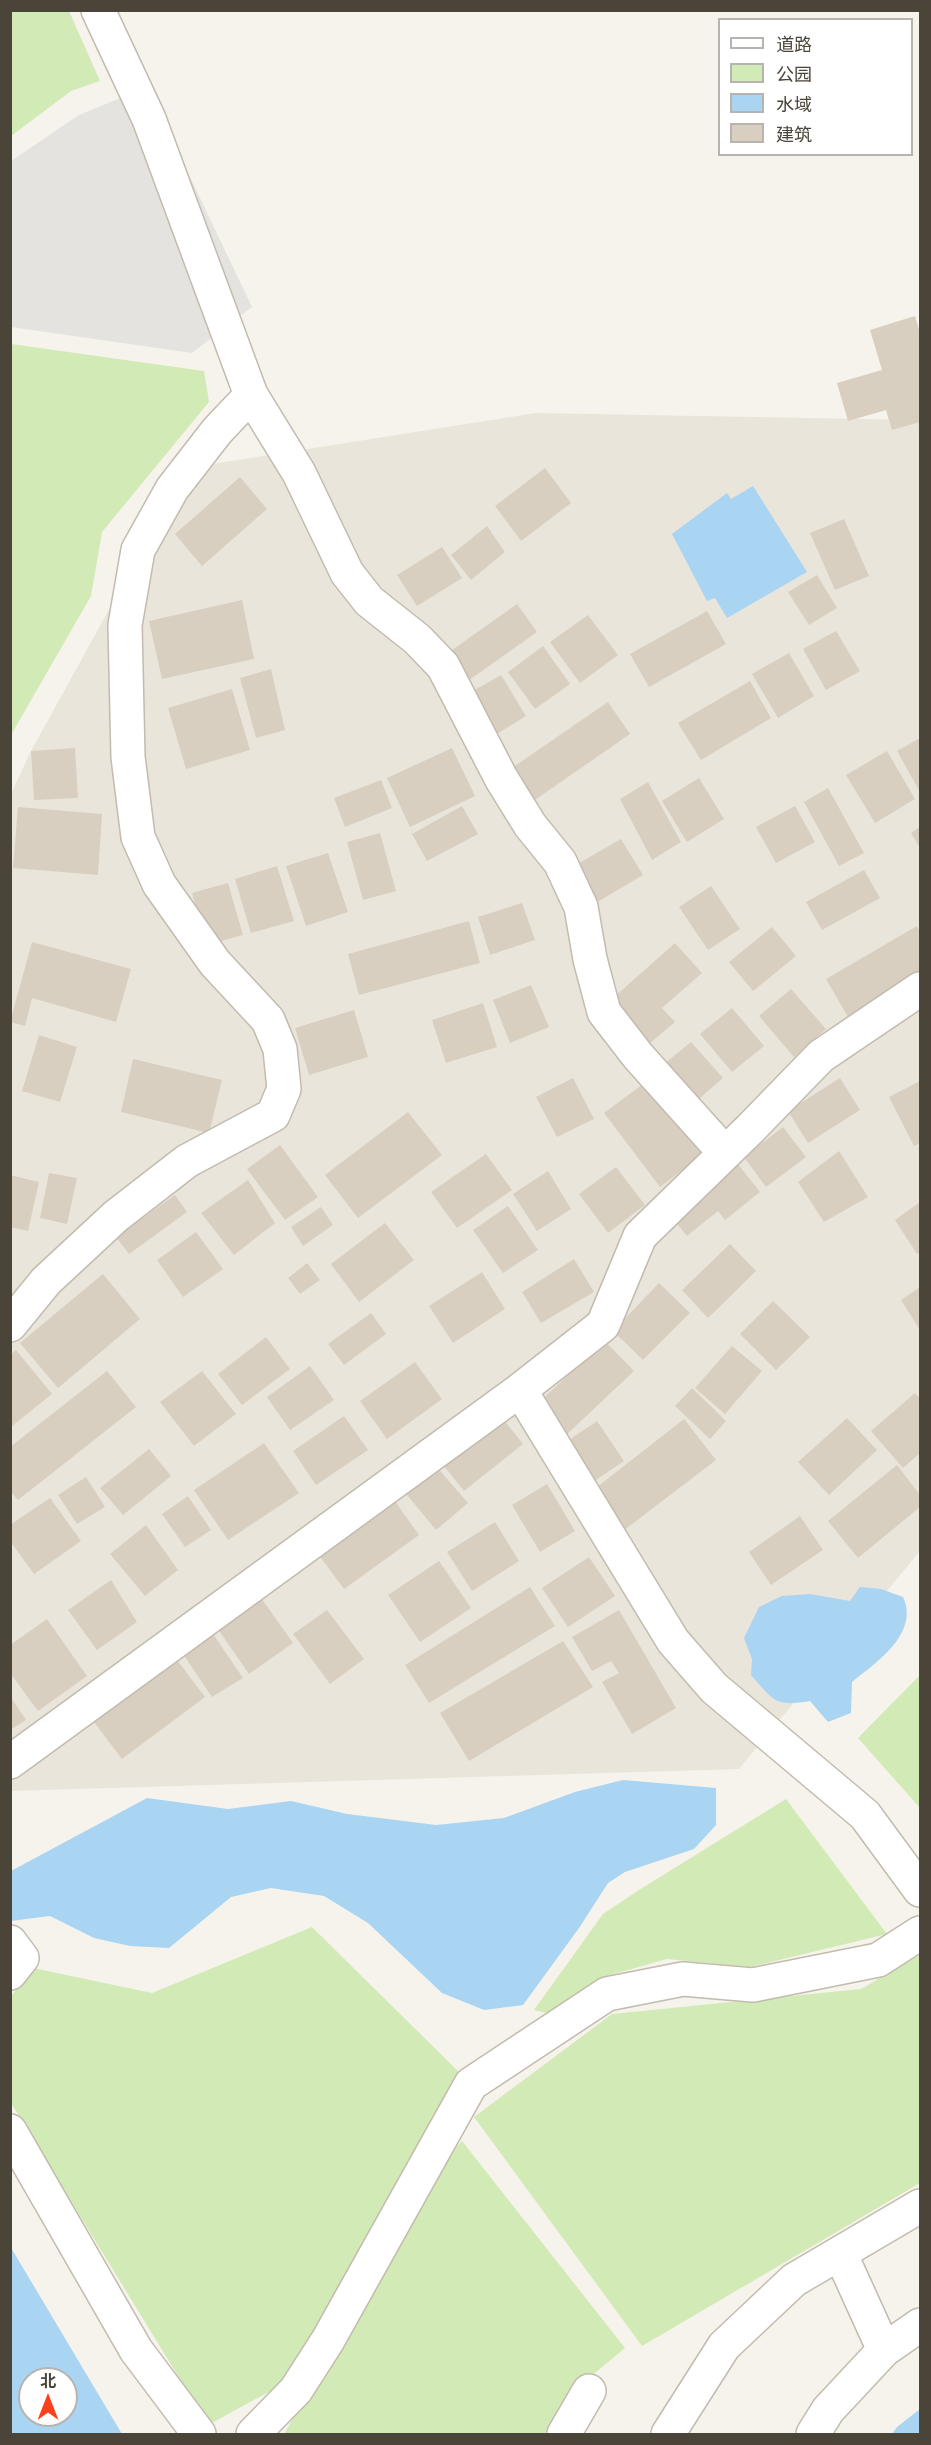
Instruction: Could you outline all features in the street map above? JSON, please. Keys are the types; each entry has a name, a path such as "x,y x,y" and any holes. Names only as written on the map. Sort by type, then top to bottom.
{"street":[{"path":"98,10 149,119 251,395 299,473 347,573 369,601 417,639 443,666 501,778 530,825 560,862 581,907 590,959 604,1012 638,1056 725,1153"},
{"path":"10,1324 46,1281 116,1216 187,1161 273,1115 285,1089 280,1048 268,1020 215,963 159,884 138,837 128,757 125,625 138,550 172,489 217,431 251,395"},
{"path":"10,1762 520,1390 603,1325 640,1236 820,1056 921,989"},
{"path":"520,1390 673,1641 714,1688 865,1815 919,1884"},
{"path":"253,2434 296,2390 328,2340 471,2084 607,1994 683,1979 753,1985 879,1960 921,1933"},
{"path":"10,1942 22,1958 10,1973"},
{"path":"10,2131 136,2350 199,2434"},
{"path":"668,2434 724,2346 794,2280 921,2206"},
{"path":"840,2253 884,2350"},
{"path":"813,2434 828,2410 884,2350 921,2325"},
{"path":"564,2434 589,2391"}],"shaded area":[{"path":"147,87 252,307 192,353 11,327 11,161 79,115"},
{"path":"536,413 920,420 920,1551 739,1769 11,1791 11,794 31,751 187,468"}],"green space":[{"path":"11,10 69,11 100,81 71,91 11,136"},
{"path":"11,344 204,371 209,402 102,532 91,596 11,735"},
{"path":"920,1675 920,1808 858,1738"},
{"path":"786,1799 887,1934 750,1967 667,1959 603,1977 563,2017 534,2010 603,1914"},
{"path":"312,1927 471,2084 287,2382 208,2425 11,2103 11,1996 33,1968 152,1993"},
{"path":"920,1955 920,2183 642,2346 474,2117 612,2014 861,1989"},
{"path":"462,2141 625,2348 576,2389 549,2434 284,2434 440,2164"}],"water":[{"path":"753,486 807,572 727,618 715,598 707,601 672,534 727,493 731,499"},
{"path":"860,1587 881,1589 903,1597 907,1610 906,1623 893,1646 852,1682 851,1713 828,1722 810,1701 782,1702 765,1691 751,1675 752,1659 744,1638 759,1607 782,1596 810,1594 850,1601"},
{"path":"623,1780 716,1788 716,1825 694,1849 625,1872 608,1883 579,1928 523,2005 484,2010 442,1993 368,1923 324,1896 271,1888 231,1897 169,1948 130,1946 94,1938 50,1916 11,1921 11,1871 147,1798 228,1809 291,1801 347,1814 436,1825 504,1818 575,1792"},
{"path":"10,2246 122,2434 11,2434"},
{"path":"920,2409 920,2434 892,2434 897,2427"}],"building":[{"path":"915,316 920,333 920,422 892,430 886,410 848,421 837,383 882,370 870,330"},
{"path":"545,468 571,503 521,541 495,506"},
{"path":"240,477 267,509 202,566 175,534"},
{"path":"844,519 869,576 835,590 810,533"},
{"path":"487,526 505,552 471,580 451,555"},
{"path":"442,547 462,578 417,606 397,575"},
{"path":"817,575 837,608 809,625 788,592"},
{"path":"242,600 254,659 162,679 149,621"},
{"path":"517,604 537,632 465,683 445,655"},
{"path":"707,611 726,644 649,687 630,654"},
{"path":"588,615 618,655 580,683 550,642"},
{"path":"836,631 860,671 826,690 803,649"},
{"path":"543,646 570,684 535,709 508,672"},
{"path":"789,653 814,696 778,718 752,674"},
{"path":"271,669 285,730 256,738 240,678"},
{"path":"501,675 526,716 492,737 466,695"},
{"path":"750,681 771,718 701,760 678,723"},
{"path":"232,689 250,750 186,769 168,708"},
{"path":"608,702 630,734 529,804 506,772"},
{"path":"920,738 920,792 897,751"},
{"path":"75,748 78,798 34,800 31,751"},
{"path":"452,748 475,796 410,827 387,778"},
{"path":"887,751 915,799 875,823 846,775"},
{"path":"699,778 724,819 687,842 662,801"},
{"path":"381,780 392,808 345,827 334,798"},
{"path":"648,782 681,842 652,860 620,799"},
{"path":"828,788 864,853 839,866 804,802"},
{"path":"462,806 478,834 427,861 412,834"},
{"path":"795,806 815,842 776,863 756,827"},
{"path":"18,807 102,814 98,875 13,868"},
{"path":"920,827 920,848 911,833"},
{"path":"380,833 396,891 363,900 347,842"},
{"path":"621,839 643,875 589,907 567,870"},
{"path":"328,853 348,912 306,926 286,866"},
{"path":"277,866 294,921 251,933 235,879"},
{"path":"864,870 880,898 822,930 806,902"},
{"path":"228,883 243,935 207,945 192,893"},
{"path":"711,886 740,929 708,950 679,907"},
{"path":"522,903 535,940 490,955 478,917"},
{"path":"469,921 480,963 359,995 348,954"},
{"path":"917,926 920,933 920,975 848,1017 826,979"},
{"path":"772,927 796,956 753,991 729,962"},
{"path":"32,942 131,969 116,1022 32,998 25,1026 10,1022"},
{"path":"675,943 702,973 662,1008 675,1022 642,1050 604,1006"},
{"path":"531,985 549,1027 510,1043 493,1000"},
{"path":"791,989 826,1029 794,1057 759,1016"},
{"path":"483,1003 497,1047 446,1063 432,1020"},
{"path":"732,1008 764,1046 732,1072 700,1034"},
{"path":"354,1010 368,1057 309,1075 295,1028"},
{"path":"39,1035 77,1047 60,1102 22,1091"},
{"path":"691,1042 723,1078 692,1105 659,1068"},
{"path":"133,1059 222,1080 209,1133 121,1112"},
{"path":"573,1078 594,1119 557,1137 536,1097"},
{"path":"840,1078 860,1110 808,1143 788,1111"},
{"path":"647,1081 703,1154 660,1187 604,1113"},
{"path":"920,1081 920,1143 914,1146 889,1097"},
{"path":"408,1112 442,1155 358,1218 325,1175"},
{"path":"783,1127 806,1157 766,1187 744,1157"},
{"path":"280,1145 318,1197 285,1220 247,1169"},
{"path":"839,1151 868,1197 824,1222 798,1182"},
{"path":"486,1154 512,1190 457,1228 431,1192"},
{"path":"737,1163 760,1192 725,1220 718,1211 687,1236 671,1216"},
{"path":"616,1167 645,1205 608,1233 579,1194"},
{"path":"548,1171 571,1209 537,1231 513,1194"},
{"path":"49,1173 77,1178 67,1224 40,1218"},
{"path":"10,1175 39,1182 28,1231 10,1227"},
{"path":"248,1180 275,1223 234,1255 201,1213"},
{"path":"175,1195 187,1212 129,1254 116,1237"},
{"path":"920,1202 920,1252 917,1254 895,1220"},
{"path":"508,1206 538,1250 503,1273 473,1230"},
{"path":"321,1207 333,1225 303,1246 291,1227"},
{"path":"385,1223 414,1260 359,1302 331,1264"},
{"path":"196,1232 223,1269 183,1297 157,1260"},
{"path":"730,1244 756,1271 708,1318 682,1290"},
{"path":"574,1259 594,1292 541,1323 522,1292"},
{"path":"307,1263 320,1280 300,1294 288,1278"},
{"path":"482,1272 505,1309 453,1343 429,1306"},
{"path":"103,1274 140,1319 58,1388 20,1343"},
{"path":"659,1283 690,1313 643,1360 613,1331"},
{"path":"920,1287 920,1330 901,1300"},
{"path":"773,1301 810,1337 776,1370 740,1334"},
{"path":"371,1313 386,1334 344,1365 328,1344"},
{"path":"266,1337 290,1369 242,1405 218,1374"},
{"path":"605,1341 634,1371 564,1437 535,1406"},
{"path":"732,1346 762,1371 725,1414 695,1388"},
{"path":"16,1350 52,1394 12,1426 10,1355"},
{"path":"415,1362 442,1399 387,1439 360,1401"},
{"path":"310,1366 334,1400 290,1430 267,1397"},
{"path":"107,1371 136,1407 18,1500 10,1491 10,1447"},
{"path":"202,1371 236,1414 194,1446 160,1402"},
{"path":"692,1388 726,1421 710,1439 675,1406"},
{"path":"915,1393 920,1399 920,1453 903,1468 871,1431"},
{"path":"499,1414 523,1444 464,1491 440,1461"},
{"path":"344,1416 368,1450 316,1485 293,1451"},
{"path":"847,1418 877,1450 829,1495 798,1462"},
{"path":"684,1419 716,1460 623,1531 592,1491"},
{"path":"597,1421 624,1461 590,1484 563,1444"},
{"path":"264,1443 299,1493 228,1540 194,1490"},
{"path":"149,1449 171,1476 123,1515 100,1488"},
{"path":"434,1464 468,1503 436,1530 403,1490"},
{"path":"897,1465 920,1495 920,1507 858,1558 828,1521"},
{"path":"86,1477 105,1507 77,1524 58,1495"},
{"path":"547,1484 575,1531 540,1552 512,1505"},
{"path":"188,1496 211,1530 185,1547 162,1514"},
{"path":"392,1497 419,1535 344,1589 316,1551"},
{"path":"50,1498 81,1541 34,1574 10,1541 10,1525"},
{"path":"800,1516 823,1550 771,1585 749,1552"},
{"path":"495,1522 519,1561 472,1591 447,1552"},
{"path":"146,1525 178,1570 145,1596 110,1554"},
{"path":"589,1557 615,1596 568,1627 542,1588"},
{"path":"439,1561 471,1608 420,1642 388,1595"},
{"path":"111,1580 137,1622 97,1650 68,1610"},
{"path":"530,1587 555,1626 429,1703 405,1665"},
{"path":"259,1595 293,1643 249,1674 215,1625"},
{"path":"327,1610 364,1659 330,1684 293,1634"},
{"path":"619,1610 676,1708 632,1734 602,1682 619,1673 611,1661 592,1671 572,1637"},
{"path":"47,1619 87,1676 38,1711 10,1673 10,1645"},
{"path":"211,1631 243,1678 212,1697 181,1651"},
{"path":"563,1641 593,1687 469,1761 440,1713"},
{"path":"174,1656 205,1697 122,1759 91,1718"},
{"path":"10,1696 26,1720 10,1730"}]}
